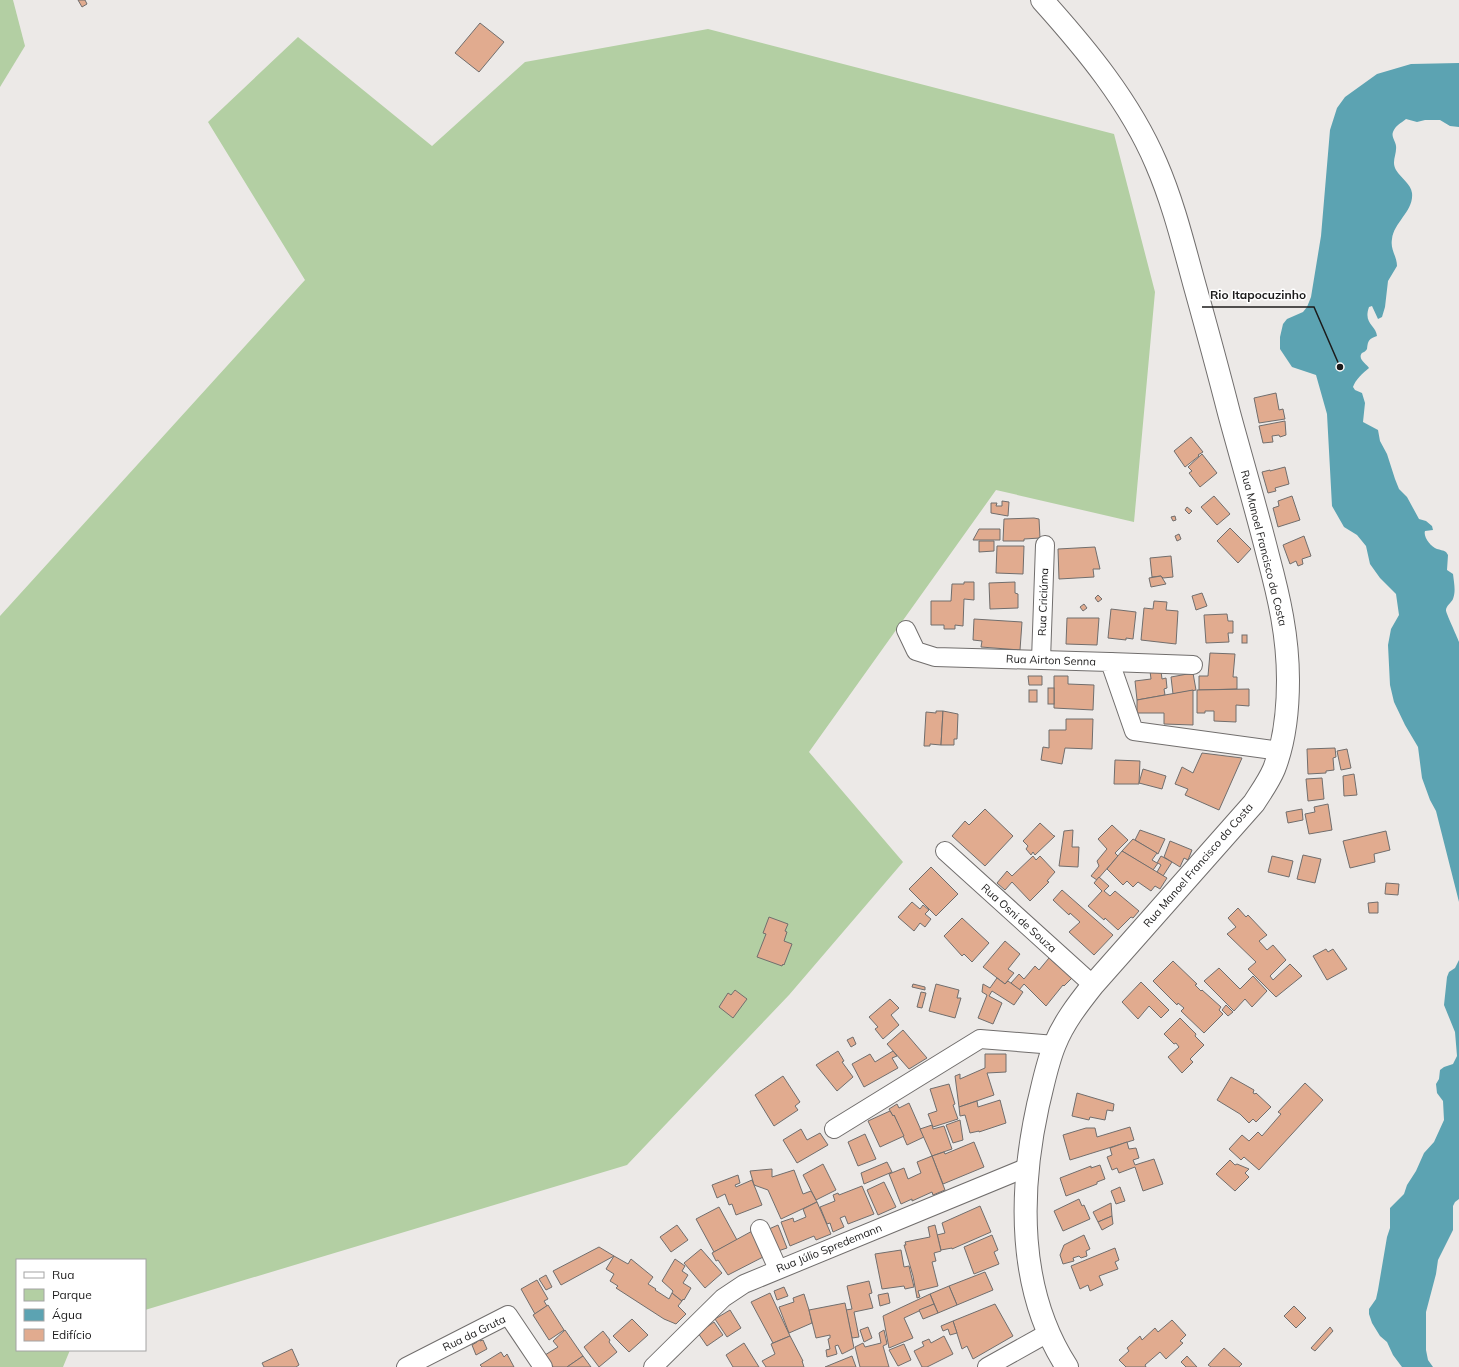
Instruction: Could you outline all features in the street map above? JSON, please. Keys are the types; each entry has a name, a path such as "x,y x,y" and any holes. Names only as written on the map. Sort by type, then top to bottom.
{"main road":[{"name":"Rua Manoel Francisco da Costa","path":"1042,0 1101,71 1131,116 1156,163 1176,219 1264,538 1284,622 1288,680 1286,719 1280,751 1273,770 1254,803 1093,985 1071,1014 1055,1045 1042,1086 1028,1167 1026,1195 1027,1249 1038,1308 1056,1350 1067,1367"}],"street":[{"name":"Rua Criciúma","path":"1042,660 1045,545"},
{"name":"Rua Airton Senna","path":"906,630 916,651 935,657 1110,662 1134,730 1280,751"},
{"path":"1110,662 1192,665"},
{"name":"Rua Osni de Souza","path":"945,851 1093,985"},
{"path":"834,1130 980,1039 1055,1045"},
{"name":"Rua Júlio Spredemann","path":"653,1367 723,1298 744,1284 1028,1167"},
{"path":"760,1228 778,1269"},
{"name":"Rua da Gruta","path":"406,1367 508,1315 543,1367"},
{"path":"987,1367 1048,1333"}],"green space":[{"path":"0,0 13,0 25,46 0,87"},
{"path":"708,29 1114,134 1155,292 1134,522 996,490 809,752 903,862 789,995 627,1165 146,1310 146,1259 16,1259 16,1351 70,1351 63,1367 0,1367 0,616 305,280 208,122 298,37 432,146 525,62"}],"water":[{"path":"1459,63 1459,127 1450,126 1440,120 1425,120 1417,122 1406,119 1397,126 1393,132 1396,146 1394,161 1395,167 1410,187 1412,199 1407,211 1396,227 1392,239 1392,246 1397,266 1388,281 1385,307 1382,317 1378,319 1372,306 1369,307 1369,321 1377,336 1369,340 1367,349 1362,353 1361,357 1369,368 1357,379 1353,387 1355,390 1362,393 1365,403 1363,422 1378,430 1380,441 1387,454 1399,489 1407,497 1419,519 1426,521 1432,526 1433,530 1425,531 1426,539 1435,548 1446,552 1448,555 1447,570 1453,574 1454,596 1446,610 1459,642 1459,902 1436,811 1430,800 1422,778 1418,747 1394,702 1390,685 1388,645 1391,629 1399,615 1396,594 1380,578 1370,564 1366,546 1357,535 1344,527 1332,506 1327,414 1316,375 1292,367 1280,349 1280,337 1283,324 1287,319 1303,312 1311,297 1321,236 1330,130 1337,108 1345,97 1377,74 1411,64"},
{"path":"1459,960 1459,1199 1453,1206 1453,1230 1438,1260 1426,1312 1426,1350 1428,1360 1433,1367 1402,1367 1393,1355 1387,1342 1380,1336 1372,1323 1369,1309 1376,1299 1378,1290 1387,1237 1390,1228 1390,1208 1404,1194 1407,1185 1416,1171 1424,1153 1434,1142 1444,1120 1443,1101 1437,1093 1436,1084 1439,1079 1440,1070 1453,1064 1457,1056 1455,1032 1444,1005 1447,977 1449,972 1455,968"}],"building":[{"path":"78,0 85,0 87,4 82,7"},
{"path":"480,23 504,42 479,72 455,53"},
{"path":"1276,393 1279,410 1283,409 1285,419 1259,423 1254,398"},
{"path":"1285,421 1286,435 1280,437 1279,435 1272,436 1273,442 1263,443 1259,426"},
{"path":"1191,437 1203,452 1185,467 1174,451"},
{"path":"1202,454 1217,473 1200,487 1189,473 1192,471 1188,467"},
{"path":"1285,467 1289,484 1275,488 1276,491 1268,493 1262,472"},
{"path":"1214,496 1230,514 1217,525 1201,507"},
{"path":"1292,496 1300,520 1278,527 1273,508 1279,506 1278,501"},
{"path":"1002,501 1009,502 1008,516 991,513 991,503 997,503 996,506 1002,506"},
{"path":"1187,507 1192,511 1189,514 1185,510"},
{"path":"1175,516 1176,520 1173,521 1171,517"},
{"path":"1004,519 1039,519 1040,538 1024,539 1024,541 1003,541"},
{"path":"1230,528 1251,549 1238,563 1217,541"},
{"path":"979,529 1000,529 1000,540 973,540"},
{"path":"1179,534 1181,539 1177,541 1175,536"},
{"path":"1304,536 1311,556 1302,559 1303,564 1298,566 1296,561 1290,564 1283,545"},
{"path":"979,541 994,541 994,551 979,552"},
{"path":"997,546 1024,546 1023,574 996,573"},
{"path":"1095,547 1100,569 1093,569 1094,577 1059,579 1058,549"},
{"path":"1171,556 1173,577 1152,577 1150,558"},
{"path":"1161,576 1166,584 1151,587 1149,578"},
{"path":"964,582 974,582 974,600 964,599 963,626 955,625 955,629 944,629 944,625 931,625 931,601 951,601 952,584 964,584"},
{"path":"1015,582 1015,593 1018,594 1018,608 990,609 989,583"},
{"path":"1202,593 1207,606 1196,610 1192,596"},
{"path":"1098,595 1102,599 1098,602 1095,598"},
{"path":"1154,601 1167,602 1166,610 1178,611 1176,644 1141,640 1144,608 1153,609"},
{"path":"1084,604 1087,608 1083,611 1080,607"},
{"path":"1111,609 1136,612 1133,639 1126,638 1126,640 1108,638"},
{"path":"1227,614 1228,621 1233,621 1233,633 1228,633 1229,642 1206,643 1204,615"},
{"path":"1067,618 1099,618 1097,645 1066,644"},
{"path":"974,619 1022,622 1020,650 981,647 982,641 973,640"},
{"path":"1242,635 1247,635 1247,643 1242,643"},
{"path":"1210,653 1235,654 1233,677 1237,677 1237,689 1199,690 1199,676 1208,676"},
{"path":"1150,671 1161,671 1162,679 1166,678 1167,688 1164,689 1165,695 1137,700 1135,681 1151,679"},
{"path":"1193,673 1196,690 1173,694 1171,677"},
{"path":"1028,676 1042,676 1042,685 1029,685"},
{"path":"1054,676 1068,676 1068,684 1094,685 1093,710 1054,708"},
{"path":"1048,688 1054,688 1054,704 1048,704"},
{"path":"1249,689 1249,706 1236,705 1236,722 1214,721 1214,711 1197,713 1197,690"},
{"path":"1029,690 1037,690 1037,702 1029,702"},
{"path":"1193,690 1193,725 1164,724 1164,713 1137,713 1137,700"},
{"path":"936,711 943,711 941,745 930,744 930,746 924,746 926,712 936,713"},
{"path":"943,711 958,714 957,739 954,739 954,745 941,745"},
{"path":"1066,719 1093,719 1092,749 1065,748 1062,764 1041,760 1043,747 1049,748 1049,730 1066,730"},
{"path":"1335,748 1336,757 1333,758 1334,770 1326,771 1326,773 1308,774 1307,749"},
{"path":"1347,749 1351,768 1341,770 1337,751"},
{"path":"1202,753 1242,758 1219,810 1185,795 1188,789 1175,784 1182,767 1193,773"},
{"path":"1115,760 1140,761 1139,784 1114,784"},
{"path":"1143,769 1166,776 1162,789 1139,783"},
{"path":"1354,774 1357,795 1344,796 1343,776"},
{"path":"1322,778 1324,799 1308,801 1306,779"},
{"path":"1328,804 1332,830 1309,834 1305,814 1315,812 1314,807"},
{"path":"985,809 1013,836 985,866 952,836 965,821 969,825"},
{"path":"1302,809 1303,820 1288,823 1286,812"},
{"path":"1040,823 1055,836 1035,855 1033,852 1031,855 1026,849 1028,846 1023,841"},
{"path":"1112,825 1128,840 1115,853 1118,856 1097,880 1091,876 1099,866 1097,861 1107,849 1098,839"},
{"path":"1073,830 1072,847 1079,847 1078,867 1059,866 1064,831"},
{"path":"1140,830 1165,839 1158,854 1135,840"},
{"path":"1386,831 1390,850 1374,854 1375,862 1350,868 1343,841"},
{"path":"1133,839 1157,853 1152,860 1157,863 1161,856 1172,862 1163,876 1157,872 1161,865 1158,863 1153,870 1122,851"},
{"path":"1170,841 1192,850 1188,860 1184,858 1180,867 1164,857"},
{"path":"1122,851 1167,878 1160,889 1155,886 1151,891 1138,882 1133,887 1127,881 1123,885 1107,869"},
{"path":"1303,855 1321,859 1315,883 1297,879"},
{"path":"1033,856 1036,860 1040,856 1055,872 1047,881 1049,882 1030,901 1012,882 1005,890 997,883 1007,871 1012,876"},
{"path":"1272,856 1293,861 1289,877 1268,872"},
{"path":"931,867 958,894 936,916 909,889"},
{"path":"1099,877 1109,886 1104,891 1110,896 1115,891 1139,911 1118,930 1105,918 1104,920 1088,906 1102,891 1094,883"},
{"path":"1386,883 1399,884 1398,895 1385,894"},
{"path":"1062,890 1113,935 1094,955 1069,932 1080,922 1070,913 1069,915 1053,900"},
{"path":"912,902 920,909 923,905 929,910 925,914 931,919 925,927 920,923 914,931 898,917"},
{"path":"1378,902 1378,913 1369,913 1368,903"},
{"path":"1238,908 1246,917 1248,915 1267,935 1259,941 1267,950 1273,945 1286,960 1270,976 1273,980 1290,964 1302,976 1276,997 1248,969 1256,962 1227,934 1236,927 1228,918"},
{"path":"769,917 788,924 785,931 787,932 784,941 792,944 784,965 783,964 782,966 757,957 766,934 763,933"},
{"path":"962,918 989,943 972,962 964,954 962,956 944,936"},
{"path":"1005,941 1020,954 1008,969 1014,973 1005,984 983,967"},
{"path":"1326,949 1328,952 1333,949 1347,969 1327,980 1313,956"},
{"path":"1049,958 1072,978 1064,986 1063,985 1046,1006 1024,984 1019,990 1011,983 1019,974 1024,979 1035,966 1039,970"},
{"path":"1173,961 1197,984 1195,985 1201,991 1202,990 1221,1007 1219,1010 1223,1014 1204,1033 1181,1011 1184,1008 1178,1003 1177,1005 1153,981"},
{"path":"1219,968 1240,989 1253,976 1267,991 1252,1007 1245,999 1234,1011 1204,981"},
{"path":"997,978 1005,984 1008,981 1023,992 1014,1005 992,991 989,996 1002,1003 993,1024 978,1018 987,995 982,992 983,984 990,988"},
{"path":"1141,982 1169,1010 1161,1018 1149,1006 1138,1019 1122,1002"},
{"path":"913,984 925,987 925,990 912,987"},
{"path":"936,984 959,990 957,998 961,998 955,1018 929,1011"},
{"path":"735,990 747,999 733,1018 719,1007 728,993 731,995"},
{"path":"921,992 926,993 922,1008 917,1007"},
{"path":"890,999 899,1008 891,1015 899,1025 883,1039 875,1029 878,1027 869,1017"},
{"path":"1226,1005 1233,1012 1228,1016 1222,1010"},
{"path":"1180,1018 1196,1034 1195,1036 1204,1045 1190,1059 1193,1062 1182,1073 1168,1057 1179,1047 1164,1034"},
{"path":"903,1030 927,1058 909,1069 887,1044"},
{"path":"853,1037 856,1044 851,1047 847,1040"},
{"path":"838,1051 844,1061 842,1062 853,1077 837,1091 816,1065"},
{"path":"893,1051 897,1056 892,1058 898,1068 864,1087 852,1064 870,1054 875,1062"},
{"path":"985,1054 1006,1054 1006,1072 987,1073 994,1095 959,1107 955,1076 960,1074 960,1079 985,1068"},
{"path":"783,1076 800,1102 795,1106 798,1110 774,1126 755,1095"},
{"path":"1231,1077 1254,1090 1253,1093 1256,1093 1271,1107 1256,1122 1253,1119 1249,1123 1240,1114 1217,1100"},
{"path":"1305,1083 1323,1100 1259,1170 1244,1157 1241,1160 1229,1149 1242,1135 1249,1141 1258,1132 1262,1136 1281,1114 1278,1112"},
{"path":"949,1084 955,1104 953,1105 958,1119 933,1127 928,1114 937,1111 930,1089"},
{"path":"1077,1093 1114,1104 1113,1111 1107,1110 1105,1120 1090,1117 1089,1120 1072,1116"},
{"path":"1000,1100 1006,1123 979,1132 970,1133 965,1115 960,1116 959,1107 977,1101 978,1107"},
{"path":"909,1103 924,1137 907,1145 894,1115 893,1116 889,1109 897,1104 899,1108"},
{"path":"890,1111 893,1116 894,1115 904,1136 880,1147 868,1121"},
{"path":"960,1120 963,1140 953,1143 946,1125"},
{"path":"932,1125 933,1129 944,1126 952,1149 932,1156 920,1129"},
{"path":"1130,1127 1134,1140 1070,1160 1063,1135 1086,1128 1095,1128 1097,1137"},
{"path":"801,1129 807,1140 820,1133 828,1145 797,1163 783,1140"},
{"path":"865,1134 876,1159 858,1166 848,1142"},
{"path":"974,1142 984,1167 943,1184 932,1156 944,1152 945,1154"},
{"path":"1127,1142 1129,1149 1136,1148 1139,1158 1133,1160 1135,1165 1154,1159 1163,1184 1143,1191 1135,1167 1119,1173 1117,1168 1112,1170 1107,1157 1112,1155 1110,1148"},
{"path":"932,1156 945,1190 933,1195 932,1192 901,1204 889,1174 904,1168 908,1179 921,1173 917,1162"},
{"path":"1230,1160 1235,1165 1237,1164 1249,1169 1245,1173 1249,1177 1235,1191 1216,1174"},
{"path":"887,1162 892,1172 864,1184 861,1173"},
{"path":"823,1164 836,1190 816,1200 803,1175"},
{"path":"1100,1165 1105,1179 1097,1182 1097,1184 1066,1196 1060,1178 1091,1166 1091,1168"},
{"path":"772,1169 772,1177 794,1170 803,1194 811,1191 817,1202 781,1219 768,1190 754,1185 750,1171"},
{"path":"738,1175 740,1183 735,1185 736,1187 752,1180 762,1205 736,1215 732,1204 729,1205 725,1194 717,1198 712,1185"},
{"path":"884,1182 896,1207 878,1215 867,1190"},
{"path":"862,1186 874,1214 848,1224 845,1216 840,1218 844,1227 833,1232 830,1223 827,1224 820,1207 835,1201 833,1195 838,1193 839,1195"},
{"path":"1120,1187 1125,1201 1116,1204 1111,1191"},
{"path":"1079,1199 1082,1206 1084,1205 1090,1219 1063,1231 1054,1211"},
{"path":"817,1202 831,1234 816,1240 814,1236 790,1246 781,1222 793,1218 794,1222 806,1217 803,1209"},
{"path":"1111,1203 1112,1216 1098,1222 1093,1212"},
{"path":"980,1206 991,1232 952,1249 941,1250 937,1235 945,1233 942,1223"},
{"path":"719,1207 737,1240 714,1252 696,1219"},
{"path":"1112,1216 1113,1224 1102,1230 1098,1222"},
{"path":"677,1225 688,1240 671,1252 660,1237"},
{"path":"778,1225 787,1248 778,1251 769,1229"},
{"path":"935,1225 941,1251 934,1253 936,1261 932,1262 938,1286 918,1291 920,1297 917,1298 913,1276 904,1245 906,1245 905,1242 930,1237 928,1227"},
{"path":"754,1230 765,1256 728,1275 718,1260 716,1261 712,1253"},
{"path":"992,1235 998,1250 994,1252 999,1264 974,1274 964,1247"},
{"path":"1084,1235 1090,1249 1086,1251 1087,1256 1073,1258 1074,1261 1063,1264 1060,1255 1064,1245"},
{"path":"599,1247 614,1256 561,1285 553,1271"},
{"path":"1115,1248 1119,1260 1115,1262 1118,1269 1099,1276 1103,1285 1090,1291 1088,1285 1080,1289 1071,1266"},
{"path":"701,1249 722,1273 705,1288 684,1263"},
{"path":"901,1250 904,1267 909,1266 914,1287 905,1289 904,1286 882,1289 875,1254"},
{"path":"614,1256 628,1264 631,1259 653,1277 648,1284 656,1289 655,1290 669,1299 672,1293 682,1301 678,1306 686,1314 676,1324 664,1319 616,1288 618,1286 610,1281 614,1274 606,1269"},
{"path":"675,1259 685,1266 682,1271 688,1275 683,1283 691,1288 682,1301 672,1293 673,1291 662,1281"},
{"path":"985,1272 993,1290 957,1305 949,1286"},
{"path":"546,1275 552,1287 546,1290 539,1279"},
{"path":"537,1280 548,1299 544,1301 547,1306 535,1314 521,1289"},
{"path":"869,1281 872,1293 869,1294 873,1308 854,1312 859,1337 852,1338 846,1310 852,1309 847,1286"},
{"path":"949,1286 957,1305 938,1313 930,1294"},
{"path":"784,1287 788,1296 777,1300 774,1291"},
{"path":"770,1293 790,1336 773,1343 751,1302"},
{"path":"888,1293 890,1303 880,1306 878,1295"},
{"path":"804,1294 812,1323 789,1333 779,1307 794,1302 793,1298"},
{"path":"930,1294 934,1304 904,1318 913,1338 889,1348 883,1316"},
{"path":"845,1303 854,1348 842,1354 838,1345 835,1346 837,1354 827,1357 826,1350 830,1349 828,1339 830,1338 830,1335 816,1338 809,1310"},
{"path":"934,1304 938,1313 923,1319 919,1310"},
{"path":"995,1304 1013,1336 973,1359 967,1346 962,1349 953,1321"},
{"path":"548,1305 564,1330 549,1340 533,1315"},
{"path":"1294,1306 1306,1318 1296,1328 1284,1316"},
{"path":"730,1310 741,1328 727,1337 715,1319"},
{"path":"632,1319 648,1335 629,1352 613,1336"},
{"path":"1172,1320 1186,1335 1180,1341 1183,1343 1166,1359 1160,1352 1145,1365 1146,1367 1126,1367 1119,1360 1129,1351 1127,1348 1140,1336 1142,1340 1155,1328 1158,1332"},
{"path":"953,1321 957,1333 950,1335 948,1329 943,1331 941,1326"},
{"path":"714,1322 723,1335 707,1346 698,1333"},
{"path":"868,1327 872,1338 864,1342 860,1330"},
{"path":"1330,1327 1333,1331 1315,1351 1311,1348"},
{"path":"565,1330 583,1356 567,1367 553,1367 545,1355 558,1347 553,1341"},
{"path":"884,1330 887,1344 883,1346 889,1367 860,1367 855,1347 863,1343 865,1347 881,1343 879,1333"},
{"path":"603,1331 617,1352 599,1367 584,1347"},
{"path":"790,1336 803,1361 804,1367 766,1367 762,1361 775,1354 771,1344"},
{"path":"944,1336 953,1354 927,1367 922,1367 914,1351 924,1346 922,1342 929,1339 931,1343"},
{"path":"480,1339 480,1341 483,1340 487,1349 476,1355 472,1345"},
{"path":"744,1343 759,1367 733,1367 726,1355"},
{"path":"904,1344 911,1360 898,1366 889,1350"},
{"path":"1224,1348 1242,1364 1239,1367 1211,1367 1208,1365"},
{"path":"292,1349 299,1365 296,1367 264,1367 262,1363"},
{"path":"501,1352 504,1357 507,1354 514,1367 482,1367 480,1365"},
{"path":"583,1356 591,1367 567,1367"},
{"path":"852,1356 856,1367 825,1367"},
{"path":"1187,1356 1197,1367 1186,1367 1181,1362"}],"place":[{"name":"Rio Itapocuzinho","path":"1340,367"}]}
